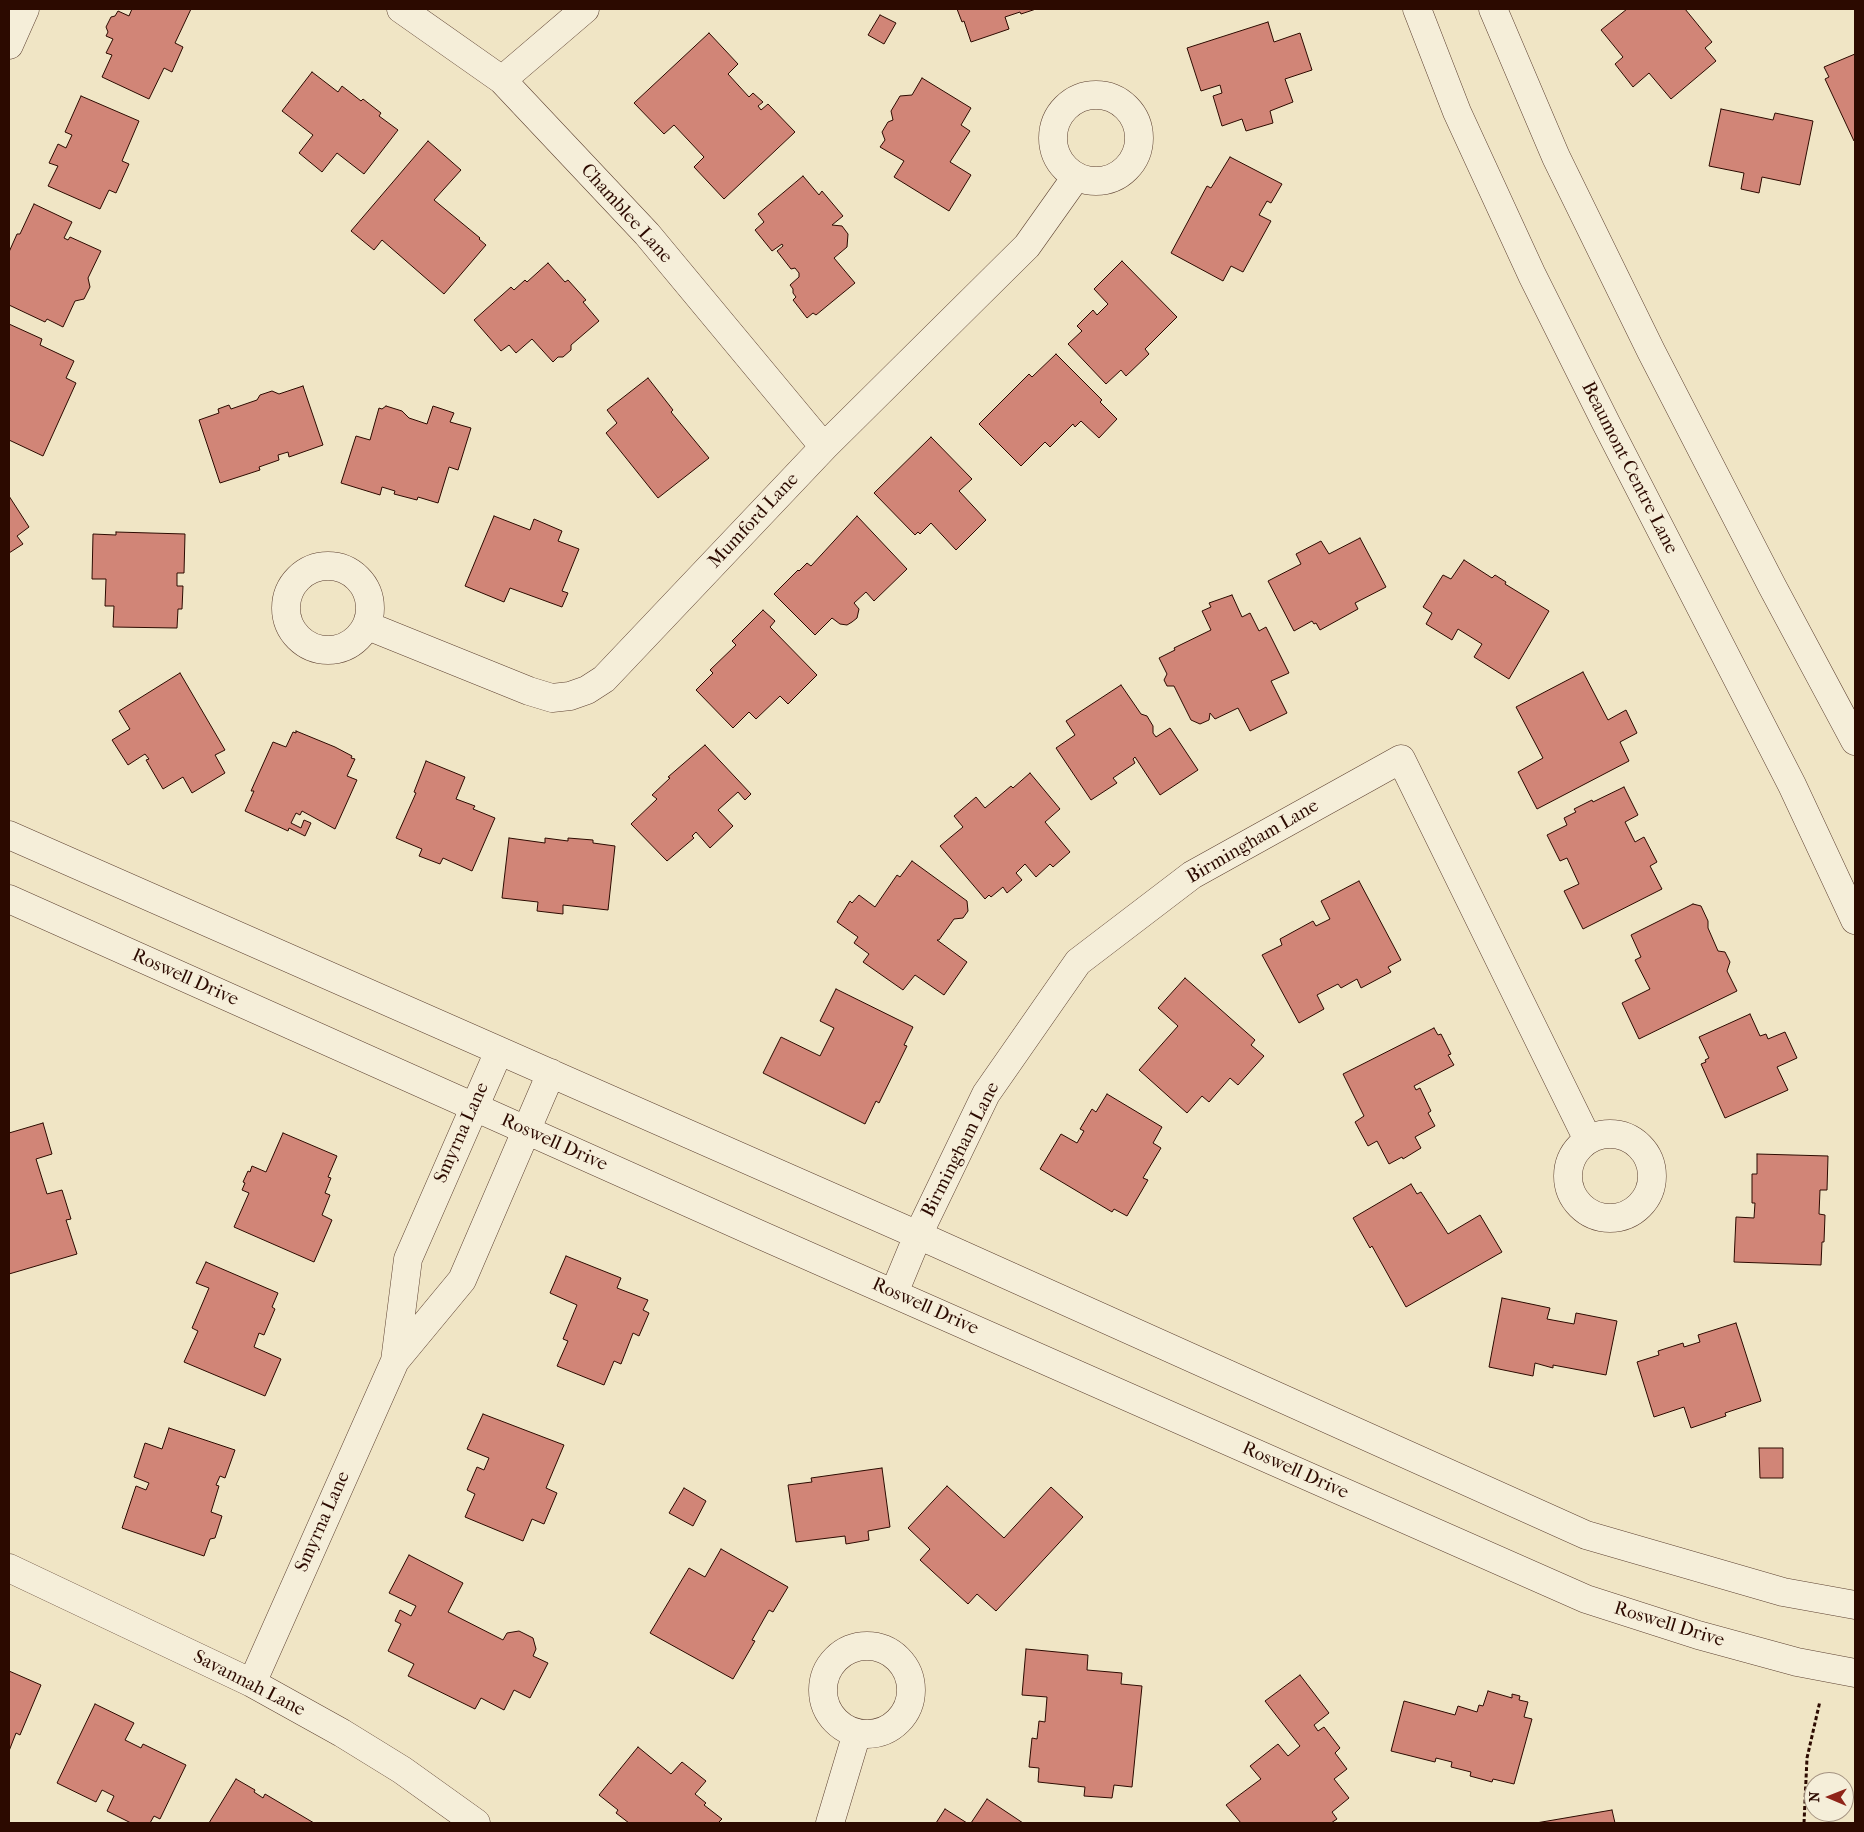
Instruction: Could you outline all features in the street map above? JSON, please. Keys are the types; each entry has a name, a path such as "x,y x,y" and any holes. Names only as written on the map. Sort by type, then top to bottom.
{"street":[{"path":"9,45 25,9"},
{"name":"Chamblee Lane","path":"401,9 502,80 647,234 824,447"},
{"path":"502,80 585,9"},
{"name":"Beaumont Centre Lane","path":"1416,9 1457,112 1532,275 1792,785 1855,920"},
{"path":"1493,9 1556,157 1651,352 1772,586 1855,741"},
{"name":"Mumford Lane","path":"368,626 552,698 570,696 587,690 604,679 824,447 1027,246 1076,177"},
{"name":"Birmingham Lane","path":"894,1293 918,1235 986,1094 1078,962 1192,875 1401,759 1588,1140"},
{"path":"9,835 918,1235 1586,1535 1783,1592 1855,1605"},
{"name":"Roswell Drive","path":"9,900 526,1131 1586,1599 1716,1640 1797,1662 1855,1673"},
{"name":"Smyrna Lane","path":"395,1362 408,1259 499,1051"},
{"name":"Smyrna Lane","path":"252,1683 395,1362 462,1280 551,1073"},
{"name":"Savannah Lane","path":"9,1568 252,1683 342,1733 402,1770 476,1823"},
{"path":"830,1823 858,1733"}],"path":[{"path":"1804,1823 1807,1758 1820,1701"}],"building":[{"path":"132,9 191,9 175,43 183,47 172,72 164,68 149,99 102,77 112,55 106,53 113,39 106,36 108,32 106,27 111,17 115,16 118,11 129,16"},
{"path":"957,9 1036,9 1005,17 1009,29 971,42 964,21 962,22"},
{"path":"1627,9 1685,9 1712,42 1705,48 1716,61 1671,99 1649,73 1633,87 1615,64 1623,57 1601,30"},
{"path":"880,15 896,23 884,44 868,35"},
{"path":"1268,22 1274,42 1300,33 1312,70 1285,79 1293,102 1270,111 1273,123 1246,131 1242,119 1222,126 1213,96 1222,93 1220,85 1201,91 1187,48"},
{"path":"709,33 738,64 728,74 749,97 753,93 763,102 758,106 761,110 768,104 795,132 724,199 694,167 704,157 674,125 664,134 634,103"},
{"path":"1855,54 1854,141 1825,79 1829,77 1824,67"},
{"path":"312,72 338,92 342,86 361,101 363,99 381,113 379,116 398,130 364,174 337,153 322,172 299,153 313,135 282,111"},
{"path":"922,78 971,108 961,125 970,131 950,162 971,175 949,211 894,177 904,161 880,147 885,140 882,132 888,122 893,120 891,111 900,96 912,95"},
{"path":"81,96 139,121 122,161 129,164 116,193 109,190 100,209 48,186 58,166 49,163 58,144 66,148 72,135 65,132"},
{"path":"1721,109 1773,120 1775,113 1813,121 1800,185 1762,177 1759,193 1741,189 1744,173 1709,166"},
{"path":"428,141 461,170 434,200 486,245 444,294 382,240 374,250 351,231"},
{"path":"1230,157 1282,184 1271,203 1267,201 1259,215 1271,221 1243,272 1231,266 1223,281 1171,253 1207,186 1211,188"},
{"path":"803,176 819,195 822,191 843,216 832,225 842,226 848,234 847,247 834,258 855,283 816,315 813,313 807,318 793,300 796,297 790,285 799,277 799,273 795,268 791,269 777,251 783,246 782,244 772,251 755,230 764,222 758,214"},
{"path":"34,204 72,222 64,238 68,240 70,237 101,251 88,278 90,287 84,299 75,301 63,327 47,319 45,322 9,305 9,252"},
{"path":"1122,261 1177,317 1145,349 1149,354 1126,376 1121,370 1106,384 1068,344 1082,331 1077,326 1093,310 1097,315 1108,304 1094,289"},
{"path":"548,263 565,282 568,280 586,300 583,302 599,321 571,345 571,350 553,362 532,339 516,353 509,345 501,351 474,320 511,287 514,290 525,280 527,282"},
{"path":"9,324 42,339 40,345 74,361 66,378 76,383 43,456 9,440"},
{"path":"1056,354 1102,400 1100,402 1117,419 1099,438 1081,421 1075,427 1073,424 1050,447 1045,442 1021,466 979,424 1029,374 1032,377"},
{"path":"648,378 673,410 671,412 709,458 658,498 606,433 617,423 607,410"},
{"path":"303,386 323,445 289,457 288,452 278,455 279,460 259,467 260,470 220,483 199,420 219,413 218,409 229,405 231,409 257,400 260,395 272,391 279,394"},
{"path":"386,406 402,411 409,418 427,424 433,406 454,413 450,422 471,428 458,470 449,467 438,503 418,497 417,500 394,494 395,491 382,487 380,495 341,483 356,436 370,440 379,408 382,409"},
{"path":"931,437 972,479 959,491 986,520 956,550 931,523 920,534 918,532 915,535 874,493"},
{"path":"9,496 29,527 17,536 23,544 9,553"},
{"path":"494,516 530,530 534,519 562,531 558,541 579,549 562,591 568,593 562,607 510,588 504,602 465,586"},
{"path":"857,516 907,569 874,601 866,592 854,603 859,609 857,618 852,622 847,625 840,624 832,618 815,635 774,594 807,563 811,566"},
{"path":"116,532 185,534 184,573 177,573 177,586 183,586 182,609 178,609 177,628 113,627 114,606 105,606 106,579 92,579 93,534 116,535"},
{"path":"1360,538 1386,587 1355,603 1358,609 1320,630 1316,623 1314,624 1312,621 1294,631 1268,581 1301,564 1296,554 1321,541 1329,554"},
{"path":"1464,560 1492,578 1495,575 1506,582 1505,584 1549,611 1509,679 1474,657 1482,644 1458,629 1452,640 1426,624 1432,613 1423,607 1443,575 1451,579"},
{"path":"1232,595 1242,617 1250,613 1259,631 1266,627 1289,673 1271,681 1287,713 1250,731 1238,708 1215,719 1210,713 1209,720 1200,724 1191,720 1174,686 1167,686 1164,680 1167,674 1159,658 1175,650 1174,648 1211,630 1202,611 1211,607 1209,603"},
{"path":"763,610 775,621 770,627 817,675 788,704 780,696 756,719 749,712 733,728 696,690 713,673 710,670 736,645 732,641"},
{"path":"1583,672 1608,720 1626,710 1637,733 1620,742 1629,761 1537,809 1518,772 1543,758 1516,707"},
{"path":"180,673 225,750 215,755 225,773 192,793 183,777 163,789 146,760 149,759 145,754 128,765 112,740 130,729 119,711"},
{"path":"1121,685 1141,714 1147,716 1153,726 1153,733 1156,737 1170,728 1198,770 1160,795 1135,757 1133,759 1135,763 1113,778 1117,783 1091,800 1056,748 1075,735 1066,721"},
{"path":"296,731 335,747 355,759 347,776 357,780 335,829 302,811 300,815 296,813 291,823 301,828 304,820 311,823 305,836 289,828 288,831 245,811 254,791 251,791 273,742 286,747 293,732 296,733"},
{"path":"705,745 751,794 745,800 738,792 718,810 733,826 710,848 696,832 692,836 694,838 667,861 631,824 657,799 652,795 670,778 668,777"},
{"path":"426,761 465,777 456,799 475,806 473,809 495,818 472,871 443,858 440,864 419,856 422,849 396,838 416,793 414,792"},
{"path":"1030,773 1060,809 1045,822 1070,852 1053,867 1050,864 1036,877 1025,864 1016,873 1022,880 1007,893 1003,887 991,897 989,895 985,899 940,846 963,827 954,816 976,797 985,808"},
{"path":"1624,787 1638,815 1625,822 1635,842 1644,837 1657,862 1650,866 1662,889 1583,929 1564,891 1579,884 1567,858 1560,861 1547,835 1567,825 1564,818 1576,812 1574,809"},
{"path":"509,838 545,843 545,838 568,841 568,838 593,840 593,843 615,846 608,910 563,905 563,914 537,911 538,902 502,898"},
{"path":"912,861 967,901 968,911 963,918 954,919 939,940 937,940 967,962 944,995 915,975 903,990 863,962 869,954 854,943 858,937 837,922 850,901 852,903 859,895 875,907 897,875 900,877"},
{"path":"1359,881 1401,960 1388,967 1391,972 1361,988 1357,979 1341,988 1338,984 1317,995 1324,1009 1299,1023 1262,955 1282,945 1280,939 1313,921 1316,926 1330,919 1321,901"},
{"path":"1693,904 1701,906 1718,951 1725,952 1730,962 1727,971 1737,991 1639,1039 1622,1003 1650,989 1635,960 1641,957 1631,935"},
{"path":"1185,978 1255,1040 1251,1045 1264,1056 1238,1085 1230,1078 1209,1102 1202,1096 1187,1113 1139,1070 1178,1026 1158,1008"},
{"path":"836,989 913,1027 904,1045 907,1046 879,1103 876,1101 865,1124 763,1073 781,1037 820,1056 834,1028 820,1021"},
{"path":"1750,1014 1760,1036 1766,1034 1768,1039 1785,1032 1797,1058 1777,1067 1788,1090 1725,1118 1701,1064 1709,1058 1699,1037"},
{"path":"1434,1028 1438,1035 1441,1034 1451,1054 1448,1055 1454,1065 1414,1086 1416,1090 1420,1088 1431,1111 1428,1113 1435,1126 1415,1137 1421,1148 1403,1159 1402,1157 1389,1164 1377,1141 1368,1146 1355,1122 1364,1116 1343,1074"},
{"path":"1107,1094 1162,1127 1153,1143 1161,1148 1143,1178 1148,1180 1127,1216 1114,1209 1112,1212 1040,1169 1061,1134 1077,1143 1084,1131 1080,1129 1092,1109 1096,1112"},
{"path":"43,1123 52,1154 36,1159 47,1194 62,1190 71,1219 66,1220 77,1254 9,1274 9,1133"},
{"path":"283,1133 337,1156 328,1177 331,1178 325,1193 330,1195 322,1215 332,1220 314,1262 234,1227 249,1193 242,1190 248,1171 250,1172 252,1166 266,1172"},
{"path":"1757,1154 1828,1156 1827,1190 1820,1190 1819,1214 1825,1215 1821,1265 1734,1262 1736,1217 1754,1218 1755,1203 1752,1203 1752,1174 1757,1174"},
{"path":"1411,1184 1417,1194 1421,1192 1448,1234 1480,1215 1502,1252 1406,1307 1372,1246 1370,1248 1353,1218"},
{"path":"566,1256 621,1278 617,1288 648,1300 643,1310 649,1313 639,1336 633,1333 621,1364 614,1361 604,1385 557,1366 568,1341 563,1339 577,1305 550,1293"},
{"path":"206,1262 278,1293 272,1307 275,1309 264,1335 259,1333 254,1347 281,1359 265,1396 184,1362 198,1331 192,1328 209,1288 196,1283"},
{"path":"1502,1298 1550,1308 1547,1319 1574,1324 1576,1313 1617,1321 1606,1375 1553,1365 1553,1368 1535,1363 1533,1376 1489,1367"},
{"path":"1736,1323 1761,1401 1725,1413 1726,1416 1691,1428 1684,1407 1654,1417 1637,1362 1659,1355 1658,1351 1683,1343 1684,1347 1700,1342 1698,1335"},
{"path":"483,1414 564,1445 546,1488 557,1493 544,1524 532,1519 523,1541 465,1517 475,1494 467,1490 477,1467 484,1470 489,1458 467,1449"},
{"path":"169,1428 235,1450 225,1478 220,1476 216,1485 219,1486 211,1512 222,1516 215,1538 210,1539 204,1556 122,1528 136,1486 146,1490 149,1483 134,1477 145,1443 162,1449"},
{"path":"1759,1448 1783,1448 1783,1478 1760,1478"},
{"path":"882,1468 890,1527 868,1531 869,1540 846,1544 845,1536 796,1542 788,1485 812,1482 811,1478"},
{"path":"947,1486 1004,1538 1051,1487 1083,1517 996,1611 977,1594 968,1604 920,1560 930,1549 908,1528"},
{"path":"684,1488 706,1501 693,1526 669,1513"},
{"path":"721,1549 788,1587 773,1612 769,1610 752,1640 755,1641 733,1679 650,1633 689,1568 705,1577"},
{"path":"409,1555 463,1583 448,1612 503,1640 507,1633 519,1631 533,1638 536,1649 533,1656 548,1663 530,1698 514,1690 504,1710 481,1698 475,1709 408,1676 414,1664 388,1651 401,1624 395,1621 400,1610 411,1616 416,1606 389,1593"},
{"path":"1026,1649 1088,1655 1087,1670 1122,1673 1121,1684 1142,1686 1132,1787 1114,1785 1112,1798 1084,1796 1085,1787 1038,1782 1039,1768 1029,1767 1032,1738 1037,1739 1039,1721 1045,1722 1047,1697 1022,1695"},
{"path":"9,1671 41,1685 20,1735 16,1733 9,1751"},
{"path":"1300,1675 1329,1713 1314,1725 1318,1731 1324,1727 1340,1748 1335,1753 1347,1769 1334,1779 1349,1798 1332,1812 1337,1819 1331,1823 1241,1823 1226,1805 1261,1779 1250,1766 1278,1744 1288,1756 1300,1746 1265,1701"},
{"path":"1488,1691 1512,1698 1512,1694 1520,1696 1519,1700 1528,1702 1524,1717 1532,1719 1514,1784 1493,1779 1492,1782 1470,1776 1471,1772 1451,1767 1452,1762 1436,1758 1435,1762 1391,1751 1404,1701 1455,1715 1458,1706 1477,1712 1479,1705 1483,1706"},
{"path":"95,1704 134,1723 125,1740 141,1748 143,1744 186,1765 160,1819 154,1816 150,1823 131,1823 107,1811 114,1796 102,1790 96,1802 57,1783"},
{"path":"638,1747 671,1774 682,1762 706,1781 695,1794 706,1803 704,1805 722,1819 718,1823 629,1823 616,1813 618,1810 599,1795"},
{"path":"236,1779 255,1790 254,1792 263,1798 265,1794 314,1823 209,1823"},
{"path":"987,1799 1023,1823 971,1823"},
{"path":"945,1809 967,1823 936,1823"},
{"path":"1612,1810 1615,1823 1536,1823"}]}
